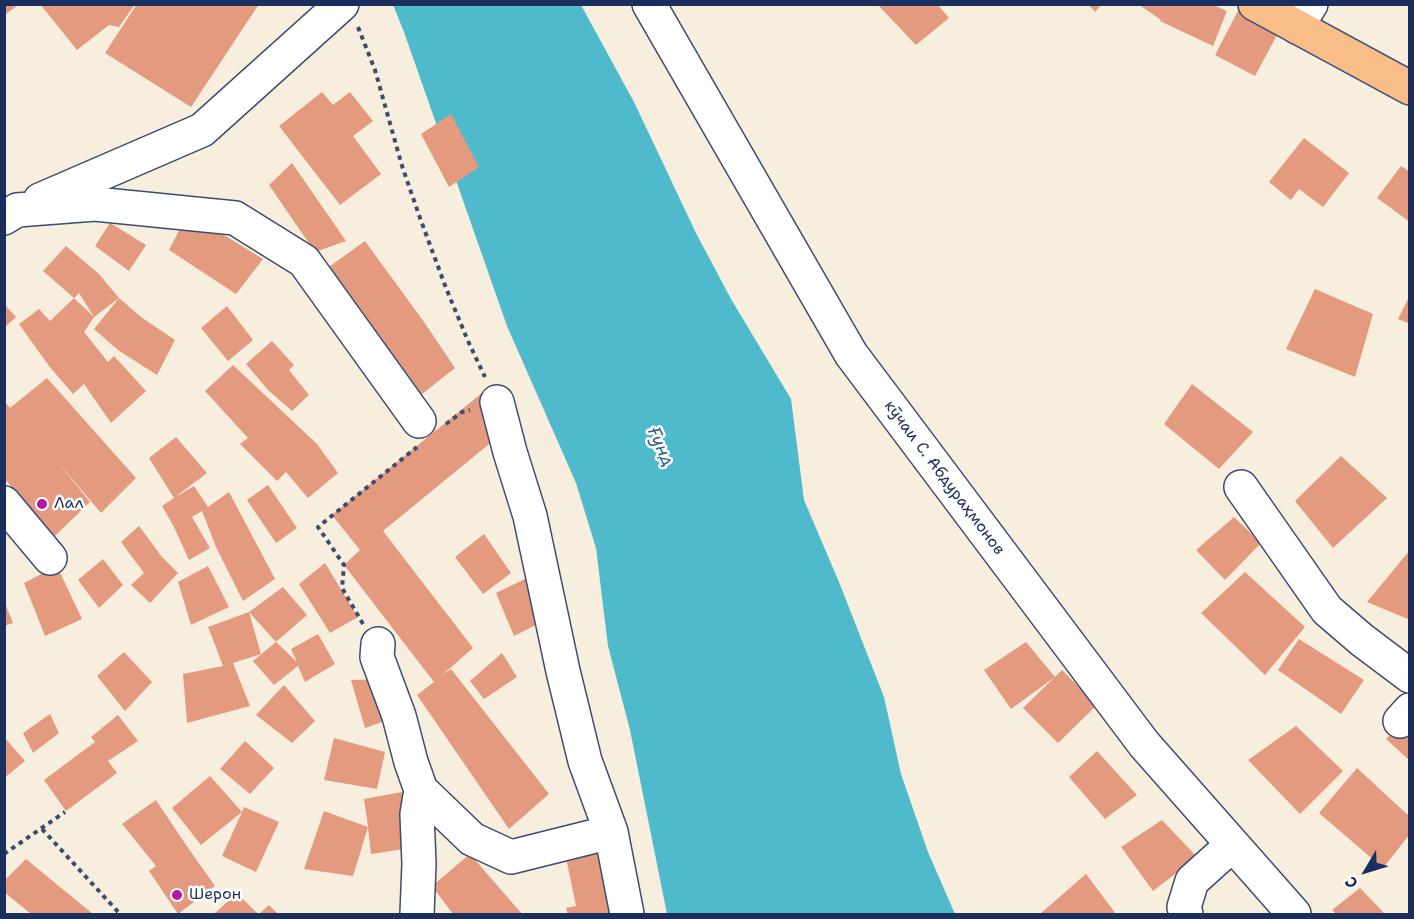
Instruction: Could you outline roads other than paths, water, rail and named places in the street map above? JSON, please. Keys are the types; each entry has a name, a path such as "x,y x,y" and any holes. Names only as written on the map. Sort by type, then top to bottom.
{"main road":[{"path":"1255,4 1304,16 1410,88"}],"street":[{"path":"11,214 202,130 342,4"},
{"name":"кӯчаи С. Абдураҳмонов","path":"649,4 851,354 1144,744 1294,915"},
{"path":"11,214 96,204 235,218 304,261 429,429"},
{"path":"497,402 530,516 585,761 611,832 627,915"},
{"path":"1241,487 1327,610 1410,676"},
{"path":"4,503 50,558"},
{"path":"378,644 377,657 399,716 421,790 472,839 512,858 611,832"},
{"path":"417,915 419,864 417,814 421,790"},
{"path":"1186,915 1184,907 1192,881 1232,845"}],"water":[{"name":"Ғунд","path":"393,5 581,5 634,102 696,233 731,299 791,399 804,500 884,697 901,774 928,852 955,914 667,914 630,730 608,646 596,548 576,483 507,326"}],"place":[{"name":"Лал","path":"42,504"},
{"name":"Шерон","path":"177,895"}]}
